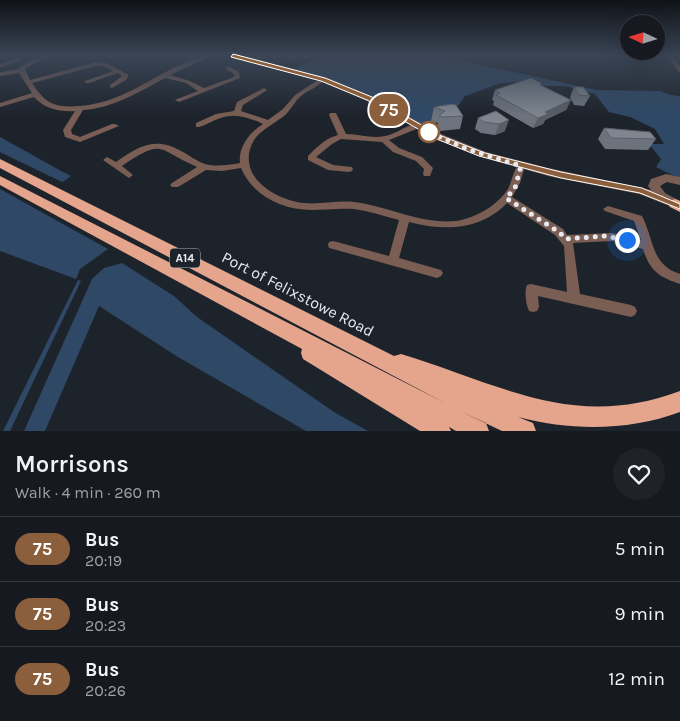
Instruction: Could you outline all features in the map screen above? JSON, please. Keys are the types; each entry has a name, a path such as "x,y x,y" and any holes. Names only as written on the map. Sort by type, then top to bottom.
{"highway":[{"name":"Port of Felixstowe Road","path":"0,163 460,400 525,431"},
{"name":"A14","path":"0,180 271,324 478,431"},
{"path":"271,324 324,362 440,431"},
{"path":"370,353 426,370 499,401 557,415 616,418 658,410 680,401"}],"street":[{"path":"25,76 43,102 51,106 80,109 92,108 120,100 165,76"},
{"path":"29,82 51,76"},
{"path":"87,82 104,76"},
{"path":"112,86 126,78 126,76"},
{"path":"165,76 188,82 204,91"},
{"path":"179,100 236,79 237,76"},
{"path":"313,76 370,99 416,126 467,149 521,166 642,191 676,205"},
{"path":"323,79 298,96 285,111 259,130 249,142 245,151 245,165 248,175 258,188 277,200 289,204 313,207 362,206 434,224 464,223 477,220 506,198 515,188 521,166"},
{"path":"237,112 240,104 263,90"},
{"path":"2,105 37,94"},
{"path":"80,109 67,130 71,137 80,140 115,126"},
{"path":"199,125 220,114 237,112 268,123"},
{"path":"333,115 343,136"},
{"path":"349,169 331,168 311,158 333,139 343,136 383,139 396,136 416,126"},
{"path":"383,139 396,150 424,161 429,168 427,174"},
{"path":"116,166 143,150 160,146 168,148 204,167 224,168 245,165"},
{"path":"106,160 129,174"},
{"path":"175,185 204,167"},
{"path":"642,191 651,189 655,182 660,179 680,181"},
{"path":"654,186 661,196 676,205"},
{"path":"506,198 559,232 566,239 569,245 574,298"},
{"path":"608,209 638,219 651,258 660,269 680,279"},
{"path":"393,261 405,217"},
{"path":"566,239 612,237 647,246"},
{"path":"333,245 437,273"},
{"path":"533,307 531,289 631,311"}],"shaded area":[{"path":"317,76 532,76 597,90 660,91 680,96 680,179 656,167 661,159 649,144 664,144 655,129 630,117 609,112 595,94 565,86 536,86 519,82 501,83 465,96 458,106 445,108 437,118 436,124 439,131 436,133 368,95"},
{"path":"0,137 71,176 63,182 60,181 0,152"},
{"path":"0,189 108,249 80,269 76,279 0,251"},
{"path":"122,263 174,296 197,317 334,412 368,431 306,431 178,357 99,306 45,431 24,431 92,279 104,268"},
{"path":"78,280 81,281 10,431 3,431"}],"building":[{"path":"531,78 541,83 540,85 571,100 545,112 548,114 538,118 496,95 500,93 495,90"},
{"path":"574,87 583,87 590,96 579,95"},
{"path":"456,105 463,116 439,116 445,111 434,107"},
{"path":"496,111 509,120 499,124 484,122 478,118"},
{"path":"604,128 650,132 656,139 611,138"}],"bus line":[{"name":"75","path":"312,76 370,99 437,136 482,154 521,166 642,191 680,206"}],"route":[{"path":"429,132 426,131 467,149 521,166 515,188 506,198 559,232 566,239 604,236 627,240"}]}
